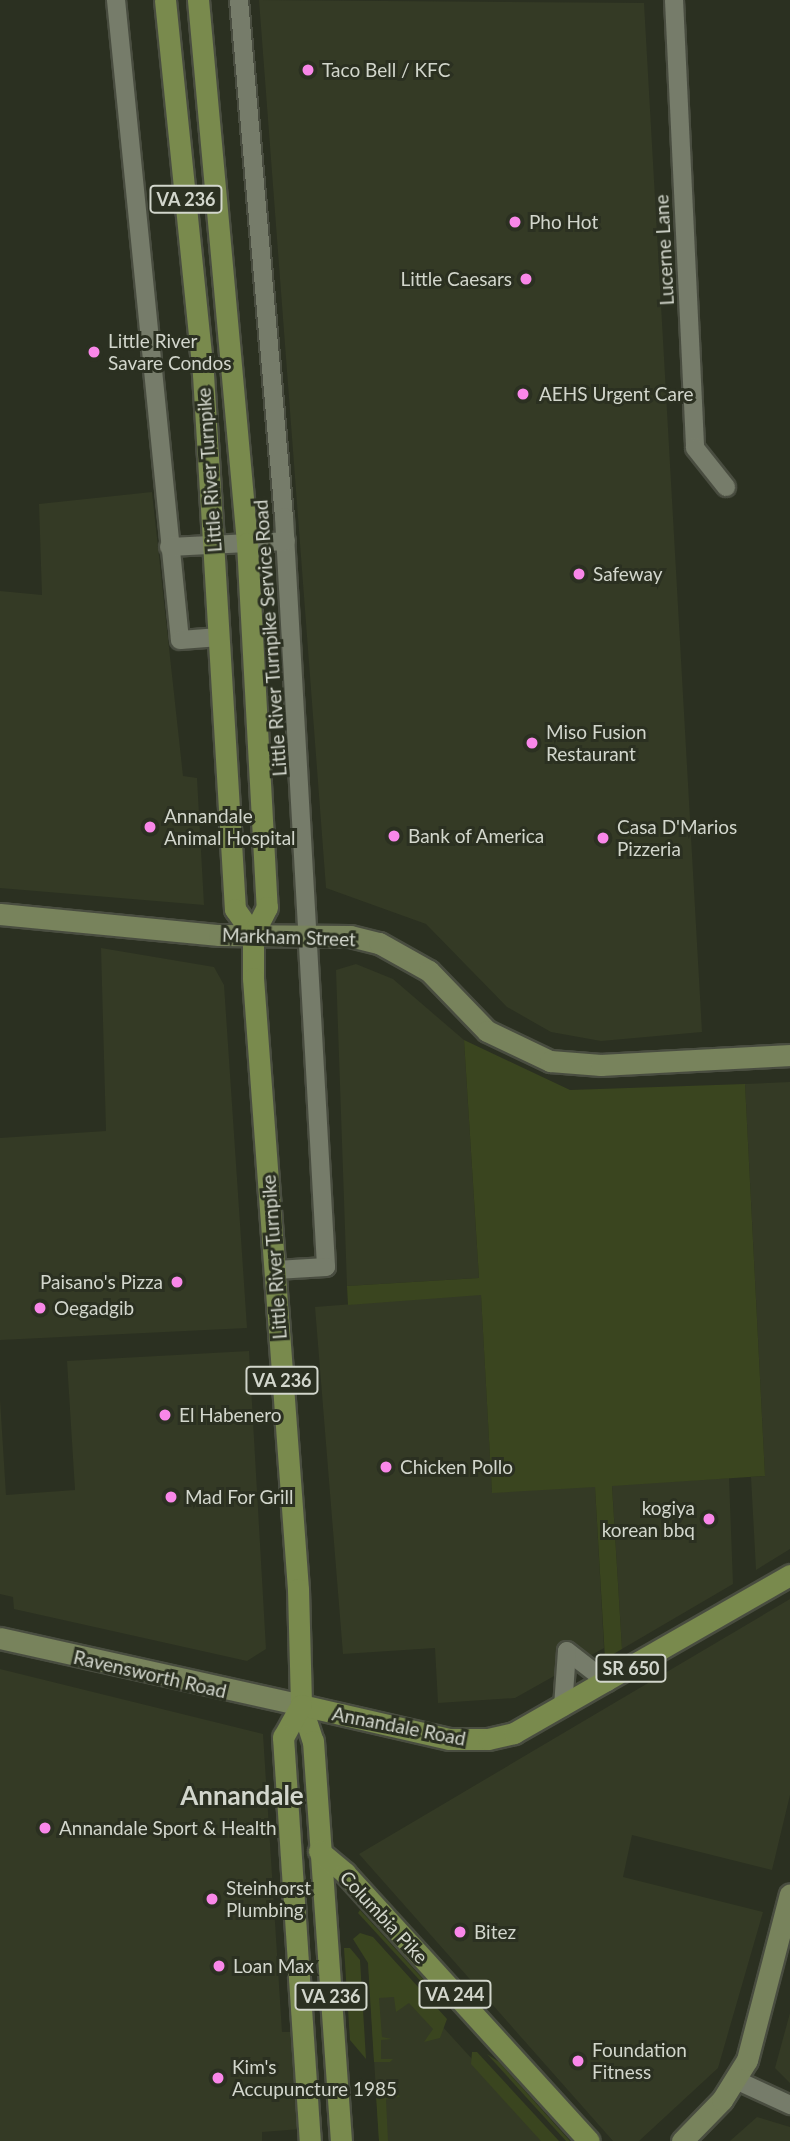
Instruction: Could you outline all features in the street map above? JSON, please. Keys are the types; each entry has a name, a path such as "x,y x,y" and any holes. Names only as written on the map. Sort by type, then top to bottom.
{"main road":[{"name":"Little River Turnpike","path":"165,0 215,545 235,909 253,935"},
{"name":"Little River Turnpike","path":"198,0 247,543 267,906 253,935 276,1270 301,1706 313,1741 341,2141"},
{"name":"Annandale Road","path":"301,1706 468,1741 514,1733 790,1575"},
{"name":"VA 236","path":"301,1706 282,1737 310,2141"},
{"name":"Columbia Pike","path":"319,1851 345,1873 589,2141"}],"street":[{"path":"116,0 180,640 220,638"},
{"name":"Little River Turnpike Service Road","path":"239,0 285,541 326,1267 276,1270"},
{"name":"Lucerne Lane","path":"674,0 695,448 726,487"},
{"path":"170,547 285,541"},
{"name":"Markham Street","path":"0,914 253,935 350,936 406,956 429,971 487,1031 550,1061 601,1065 790,1055"},
{"name":"Ravensworth Road","path":"0,1639 301,1706"},
{"path":"563,1707 567,1651 607,1682"},
{"path":"682,2141 736,2080 757,2031 790,1894"},
{"path":"736,2080 790,2105"}],"shaded area":[{"path":"259,0 644,3 702,1032 601,1041 551,1032 507,1007 426,924 326,888"},
{"path":"152,492 183,776 197,778 204,905 0,888 0,591 42,595 39,504"},
{"path":"101,948 214,967 224,985 247,1328 0,1340 0,1138 106,1131"},
{"path":"356,964 393,979 464,1040 479,1278 347,1286 336,970"},
{"path":"790,1082 790,1549 756,1570 751,1477 765,1476 745,1084"},
{"path":"481,1294 492,1492 595,1486 604,1648 515,1698 438,1703 435,1648 343,1654 315,1307"},
{"path":"249,1351 266,1649 247,1661 14,1609 13,1597 0,1594 0,1399 6,1495 75,1490 67,1361"},
{"path":"729,1478 733,1584 622,1649 612,1485"},
{"path":"790,1599 790,1795 772,1870 632,1835 623,1877 763,1912 718,2068 639,2141 613,2141 359,1854"},
{"path":"0,1669 263,1734 282,2032 296,2032 301,2129 262,2132 262,2141 0,2141"},
{"path":"367,1944 547,2141 379,2141"},
{"path":"790,2013 790,2083 775,2068"},
{"path":"757,2117 790,2127 790,2141 730,2141"}],"green space":[{"path":"464,1040 570,1090 745,1084 765,1476 612,1486 622,1649 605,1659 595,1487 492,1493 481,1295 348,1305 347,1286 479,1278"},
{"path":"360,1910 443,2001 447,2010 358,1913"},
{"path":"360,1933 373,1937 447,2019 440,2038 424,2042 433,2029 409,2003 396,2012 394,1997 379,1998 382,2037 392,2039 381,2040 381,2059 393,2059 390,2062 374,2062 368,1963 353,1939"},
{"path":"344,1948 350,1948 360,1960 366,2059 350,2040"},
{"path":"472,2052 477,2052 559,2141 541,2141 471,2064"},
{"path":"487,2054 499,2062 570,2141 566,2141"},
{"path":"393,2088 400,2097 386,2099 388,2141 379,2141 376,2095"}],"place":[{"name":"Taco Bell / KFC","path":"308,70"},
{"name":"Pho Hot","path":"515,222"},
{"name":"Little Caesars","path":"526,279"},
{"name":"Little River Savare Condos","path":"94,352"},
{"name":"AEHS Urgent Care","path":"523,394"},
{"name":"Safeway","path":"579,574"},
{"name":"Miso Fusion Restaurant","path":"532,743"},
{"name":"Annandale Animal Hospital","path":"150,827"},
{"name":"Bank of America","path":"394,836"},
{"name":"Casa D'Marios Pizzeria","path":"603,838"},
{"name":"Paisano's Pizza","path":"177,1282"},
{"name":"Oegadgib","path":"40,1308"},
{"name":"El Habenero","path":"165,1415"},
{"name":"Chicken Pollo","path":"386,1467"},
{"name":"Mad For Grill","path":"171,1497"},
{"name":"kogiya korean bbq","path":"709,1519"},
{"name":"Annandale Sport & Health","path":"45,1828"},
{"name":"Steinhorst Plumbing","path":"212,1899"},
{"name":"Bitez","path":"460,1932"},
{"name":"Loan Max","path":"219,1966"},
{"name":"Foundation Fitness","path":"578,2061"},
{"name":"Kim's Accupuncture 1985","path":"218,2078"}],"district":[{"name":"Annandale","path":"242,1796"}]}
